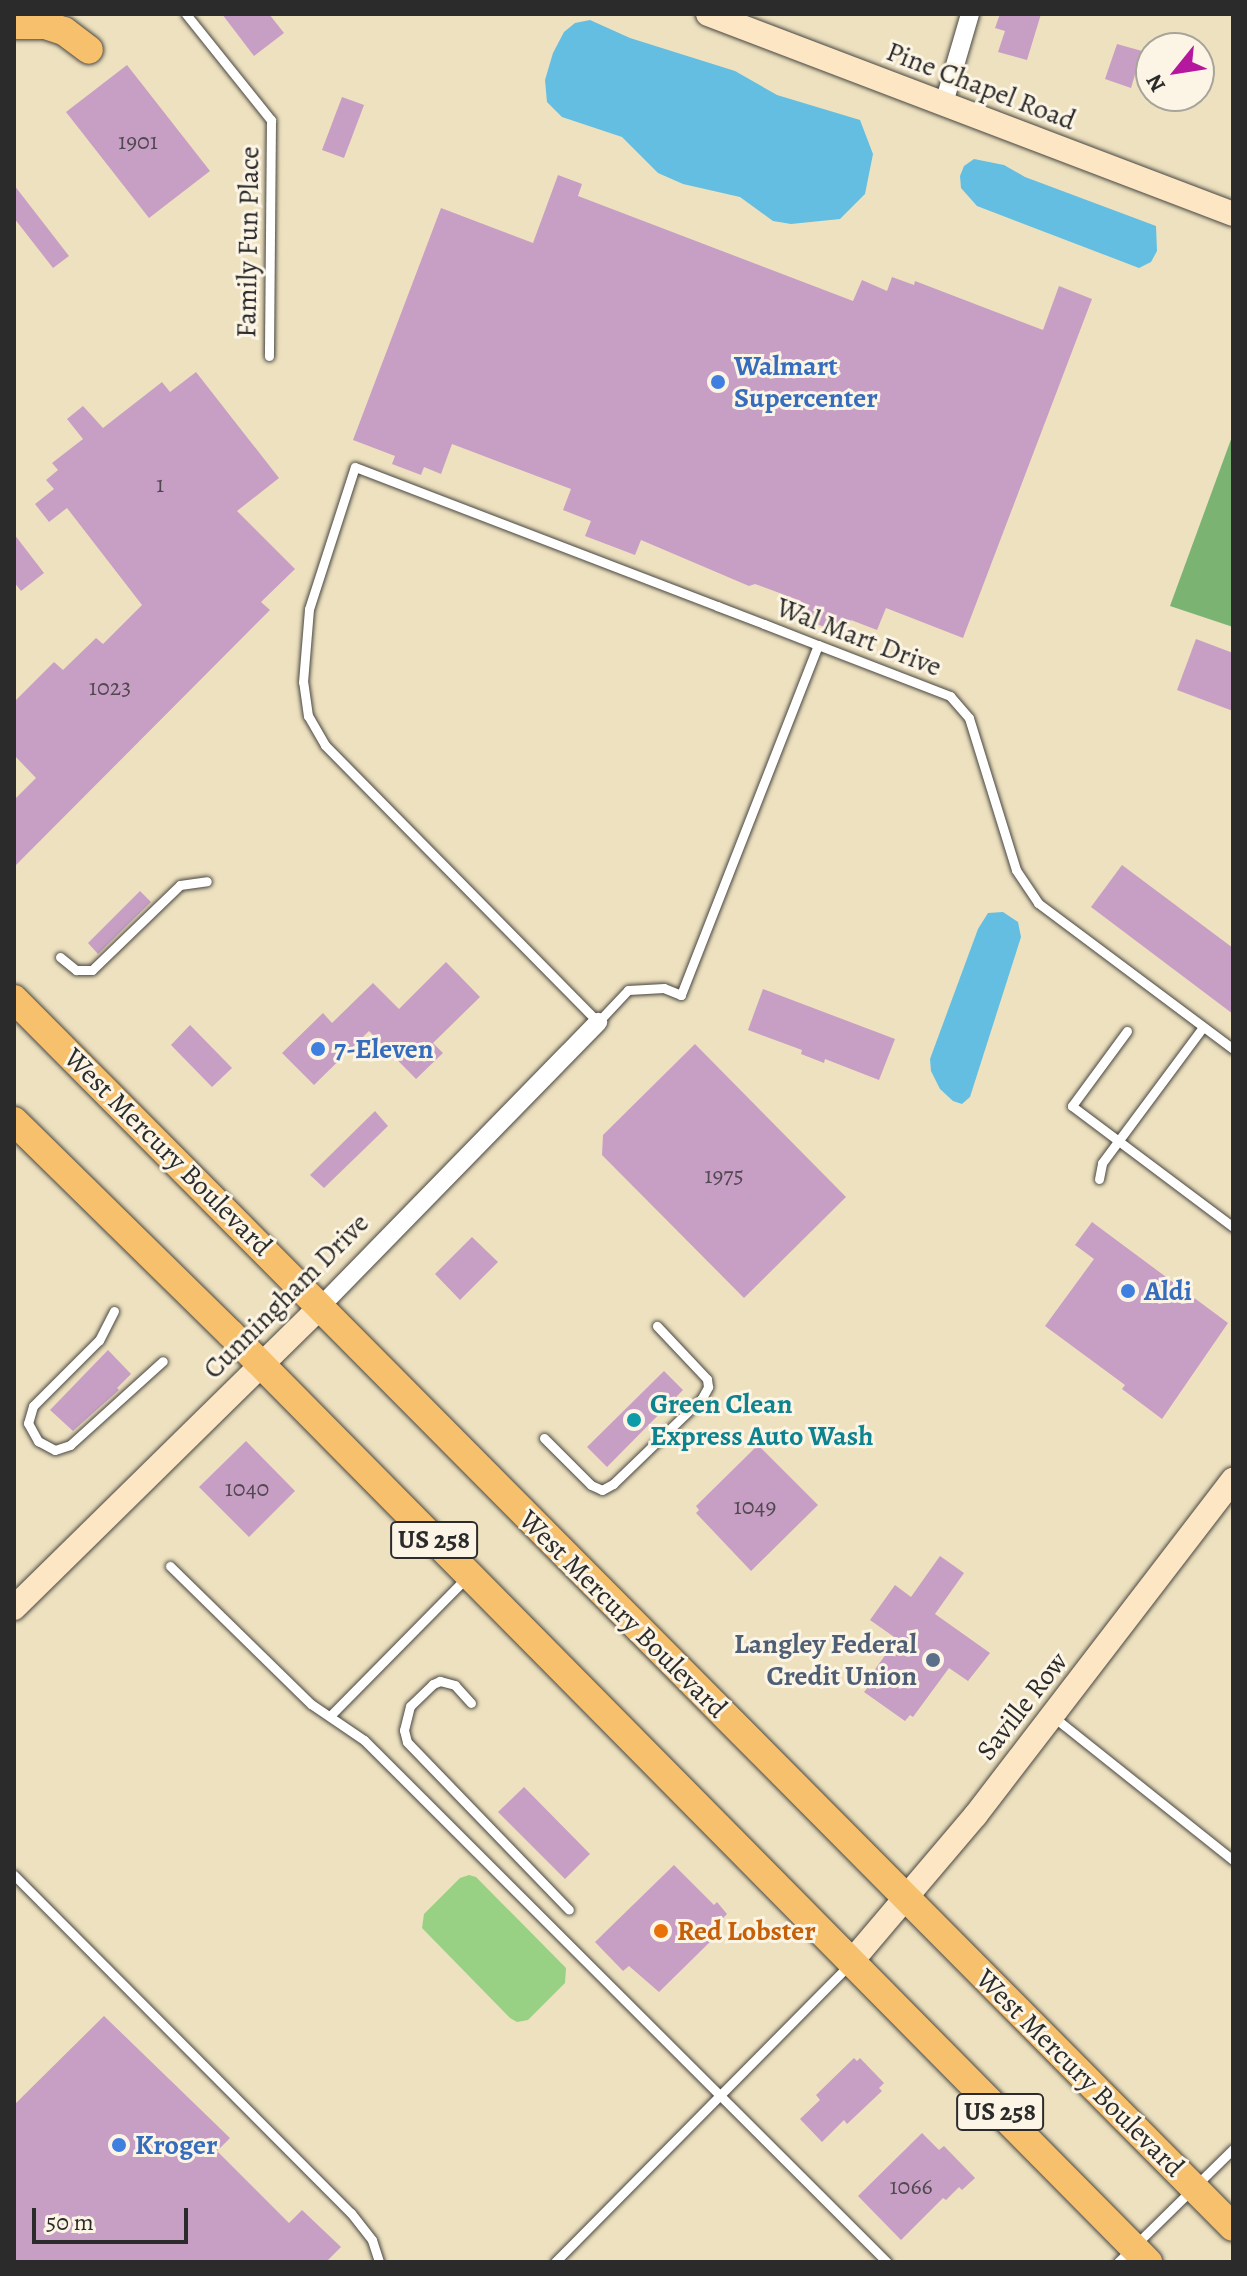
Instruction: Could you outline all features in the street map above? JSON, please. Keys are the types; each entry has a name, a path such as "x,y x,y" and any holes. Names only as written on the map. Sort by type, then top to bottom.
{"main road":[{"path":"19,22 64,31 89,50 67,14"},
{"name":"West Mercury Boulevard","path":"14,999 1233,2227"},
{"name":"US 258","path":"14,1121 261,1365 851,1962 1133,2257"}],"street":[{"name":"Pine Chapel Road","path":"708,14 1233,214"},
{"path":"944,103 970,14"},
{"name":"Cunningham Drive","path":"14,1608 321,1306 598,1022"},
{"name":"Saville Row","path":"851,1962 906,1900 1233,1480"}],"lane":[{"name":"Family Fun Place","path":"186,14 271,120 269,356"},
{"name":"Wal Mart Drive","path":"598,1022 325,745 308,716 303,682 309,609 355,467 950,696 969,718 1016,870 1025,887 1038,903 1233,1049"},
{"path":"598,1022 628,990 664,988 681,995 818,645"},
{"path":"60,957 76,970 92,970 180,885 207,881"},
{"path":"1099,1179 1102,1163 1203,1027"},
{"path":"1127,1031 1072,1106 1233,1227"},
{"path":"114,1311 99,1340 33,1406 28,1423 38,1441 55,1450 70,1445 163,1361"},
{"path":"544,1438 591,1485 602,1490 613,1484 702,1398 708,1387 707,1379 657,1326"},
{"path":"170,1566 291,1686 364,1740 887,2262"},
{"path":"330,1716 469,1576"},
{"path":"471,1703 455,1685 440,1681 433,1684 410,1706 404,1717 407,1742 569,1910"},
{"path":"1052,1715 1233,1860"},
{"path":"14,1875 351,2213 366,2230 379,2262"},
{"path":"555,2262 723,2096 851,1962"},
{"path":"1133,2257 1233,2149"}],"green space":[{"path":"1233,434 1233,627 1170,606"},
{"path":"469,1875 476,1877 566,1968 565,1983 528,2020 517,2022 510,2018 422,1928 424,1914 460,1878"}],"water":[{"path":"590,20 630,38 735,71 777,95 860,120 873,154 865,194 840,219 791,224 773,221 740,197 683,184 658,173 622,137 562,117 547,102 545,80 553,53 564,32 575,23"},
{"path":"974,159 1004,165 1025,177 1156,226 1157,251 1151,262 1139,268 977,206 961,188 960,176 964,166"},
{"path":"1003,912 1018,922 1021,937 970,1097 962,1104 953,1101 940,1089 931,1071 930,1059 978,929 988,913"}],"building":[{"path":"222,14 269,14 284,33 254,56"},
{"path":"1000,14 1041,14 1027,60 998,52 1005,31 995,28"},
{"path":"1117,44 1135,49 1135,75 1131,88 1105,79"},
{"path":"127,65 210,171 149,218 66,112"},
{"path":"342,97 364,105 344,158 322,150"},
{"name":"Walmart Supercenter","path":"558,175 582,184 578,196 853,301 862,280 887,291 892,277 914,285 915,281 1043,330 1059,286 1092,299 963,638 886,608 877,630 851,620 845,635 796,616 801,601 755,584 749,586 641,540 635,555 585,536 591,521 563,510 571,489 452,444 441,474 424,467 421,475 392,464 395,456 353,440 441,208 533,243"},
{"path":"14,185 69,256 53,268 14,218"},
{"path":"196,372 279,478 237,511 295,569 261,602 270,610 14,867 14,800 36,778 14,755 14,702 54,662 63,670 96,638 103,644 142,605 67,508 49,522 35,504 54,489 46,480 58,470 52,463 83,439 67,419 83,406 103,428 162,382 170,392"},
{"path":"14,534 44,573 21,591 14,582"},
{"path":"1196,639 1233,653 1233,711 1177,690"},
{"path":"1122,865 1233,948 1233,1014 1091,907"},
{"path":"140,891 151,902 98,954 88,943"},
{"path":"446,962 480,997 433,1043 443,1053 416,1079 369,1031 314,1085 282,1053 323,1013 332,1023 373,983 399,1009"},
{"path":"763,989 895,1039 879,1080 825,1059 824,1063 801,1054 802,1050 748,1030"},
{"path":"190,1025 232,1068 212,1087 171,1045"},
{"path":"695,1044 846,1197 744,1298 602,1155 603,1135"},
{"name":"7-Eleven","path":"375,1111 388,1126 324,1188 310,1175"},
{"name":"Aldi","path":"1092,1222 1228,1323 1162,1419 1122,1389 1125,1385 1045,1326 1094,1259 1075,1245"},
{"path":"472,1237 498,1262 460,1300 435,1274"},
{"path":"108,1350 131,1374 117,1388 119,1390 73,1431 50,1410"},
{"name":"Green Clean Express Auto Wash","path":"664,1371 683,1390 607,1467 587,1447"},
{"path":"246,1441 295,1491 249,1537 199,1487"},
{"path":"758,1445 818,1505 751,1571 696,1513 699,1510 696,1506"},
{"name":"Langley Federal Credit Union","path":"940,1556 964,1573 935,1614 990,1653 968,1681 949,1668 913,1717 910,1715 905,1721 864,1692 869,1686 865,1683 897,1639 870,1620 895,1585 911,1597"},
{"path":"524,1787 590,1854 565,1879 498,1812"},
{"name":"Red Lobster","path":"674,1865 727,1914 716,1925 716,1936 659,1992 629,1966 623,1971 595,1942"},
{"name":"Kroger","path":"104,2016 230,2138 217,2151 289,2223 302,2210 341,2247 326,2262 14,2262 14,2105"},
{"path":"854,2058 857,2061 860,2058 884,2083 879,2088 882,2091 847,2124 844,2120 822,2142 800,2119 820,2100 816,2095"},
{"path":"922,2133 939,2150 944,2146 975,2178 962,2190 959,2187 946,2200 943,2198 901,2240 858,2196"}],"place":[{"name":"Walmart Supercenter","path":"718,382"},
{"name":"7-Eleven","path":"318,1049"},
{"name":"Aldi","path":"1128,1291"},
{"name":"Green Clean Express Auto Wash","path":"634,1420"},
{"name":"Langley Federal Credit Union","path":"933,1660"},
{"name":"Red Lobster","path":"661,1931"},
{"name":"Kroger","path":"119,2145"}]}
